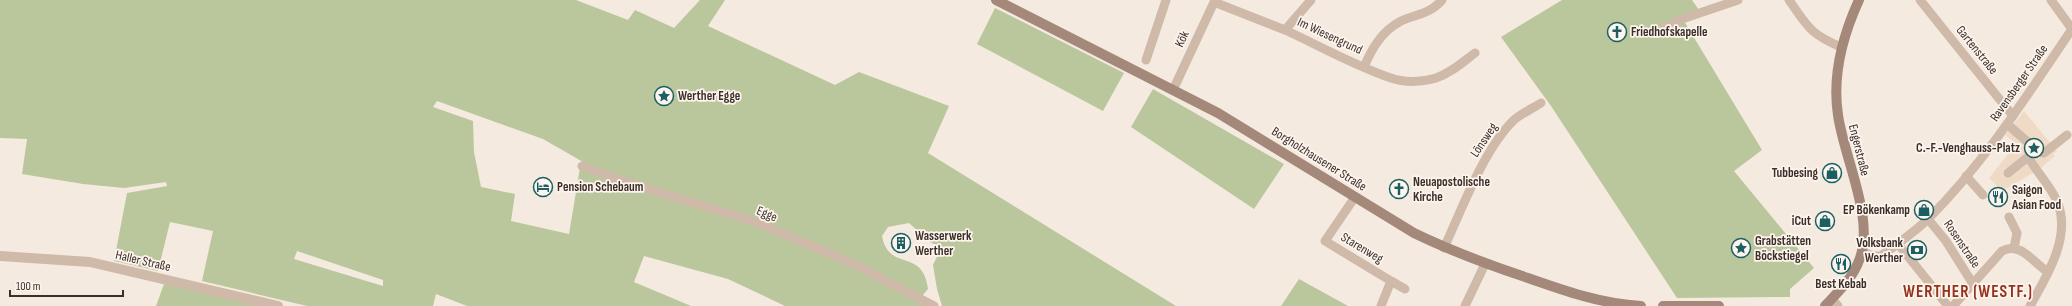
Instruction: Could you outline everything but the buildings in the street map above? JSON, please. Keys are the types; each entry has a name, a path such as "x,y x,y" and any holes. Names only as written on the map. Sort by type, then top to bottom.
{"main road":[{"name":"Borgholzhausener Straße","path":"996,0 1173,90 1250,132 1414,233 1444,248 1485,264 1585,296 1620,304 1641,306"},
{"name":"Engerstraße","path":"1832,304 1851,276 1862,252 1863,211 1847,160 1837,114 1837,76 1841,47 1859,0"},
{"path":"1663,306 1719,306"}],"street":[{"path":"1146,60 1166,0"},
{"path":"1285,30 1311,0"},
{"name":"Im Wiesengrund","path":"1364,66 1376,42 1386,32 1400,22 1429,12 1442,0"},
{"path":"1651,34 1682,19 1738,0"},
{"path":"1789,0 1813,32 1823,40 1841,47"},
{"name":"Gartenstraße","path":"1920,0 2013,116"},
{"path":"2051,0 2072,29"},
{"name":"Kök","path":"1173,90 1212,1"},
{"name":"Im Wiesengrund","path":"1212,1 1285,30 1392,78 1421,81 1436,78 1452,70 1475,53"},
{"name":"Ravensberger Straße","path":"1862,252 1874,256 1881,256 1928,219 1966,176 2007,124 2072,29"},
{"name":"Lönsweg","path":"1444,248 1484,163 1502,135 1515,119 1541,103"},
{"path":"2007,124 2030,144 2030,154 2054,197 2060,214 2061,236 2048,272 2030,306"},
{"path":"2008,173 2030,154 2044,153 2067,134"},
{"name":"Egge","path":"582,166 630,183 753,221 854,264 934,306"},
{"path":"1966,176 1983,195"},
{"name":"Starenweg","path":"1355,197 1325,241 1405,289"},
{"path":"2009,217 2017,233 2014,248 2024,252 2048,272"},
{"name":"Rosenstraße","path":"1928,219 1946,241 1973,284"},
{"path":"1898,244 1948,306"},
{"name":"Rosenstraße","path":"1953,306 2002,252 2014,248"},
{"name":"Haller Straße","path":"0,256 90,262 278,306"},
{"path":"1465,306 1485,264"},
{"path":"1382,306 1391,281"}],"green space":[{"path":"0,0 576,0 628,20 635,10 674,28 700,0 725,0 708,26 835,85 859,72 949,106 928,153 1176,306 942,306 937,289 933,265 941,248 930,242 909,223 888,227 882,236 886,247 891,254 920,268 925,276 928,289 922,296 856,261 583,162 543,139 437,101 433,107 473,121 474,152 481,187 515,194 511,221 569,234 580,168 752,224 852,267 927,306 785,306 728,279 644,256 634,282 691,306 467,306 436,294 433,306 307,306 202,281 213,231 170,222 158,271 114,261 127,193 167,186 166,182 124,188 83,184 22,174 27,139 0,138","holes":["297,251 383,280 383,286 294,259"]},
{"path":"1562,0 1692,0 1699,10 1684,21 1762,150 1734,171 1814,268 1790,289 1790,297 1677,298 1551,106 1501,37"},
{"path":"995,8 1124,73 1103,111 977,44"},
{"path":"1153,89 1284,164 1254,209 1131,127"},
{"path":"1299,279 1348,306 1281,306"},
{"path":"164,284 258,306 156,306"}],"shaded area":[{"name":"C.-F.-Venghauss-Platz","path":"2024,111 2057,151 2053,154 2055,156 2040,169 2002,191 1989,178 2016,144 2005,135"}],"place":[{"name":"Friedhofskapelle","path":"1617,32"},
{"name":"Werther Egge","path":"664,96"},
{"name":"C.-F.-Venghauss-Platz","path":"2034,148"},
{"name":"Tubbesing","path":"1832,173"},
{"name":"Pension Schebaum","path":"543,187"},
{"name":"Neuapostolische Kirche","path":"1399,189"},
{"name":"Saigon Asian Food","path":"1998,197"},
{"name":"EP Bökenkamp","path":"1924,210"},
{"name":"iCut","path":"1825,221"},
{"name":"Wasserwerk Werther","path":"901,243"},
{"name":"Grabstätten Böckstiegel","path":"1741,248"},
{"name":"Volksbank Werther","path":"1917,250"},
{"name":"Best Kebab","path":"1841,264"}],"district":[{"name":"WERTHER (WESTF.)","path":"1968,292"}]}
